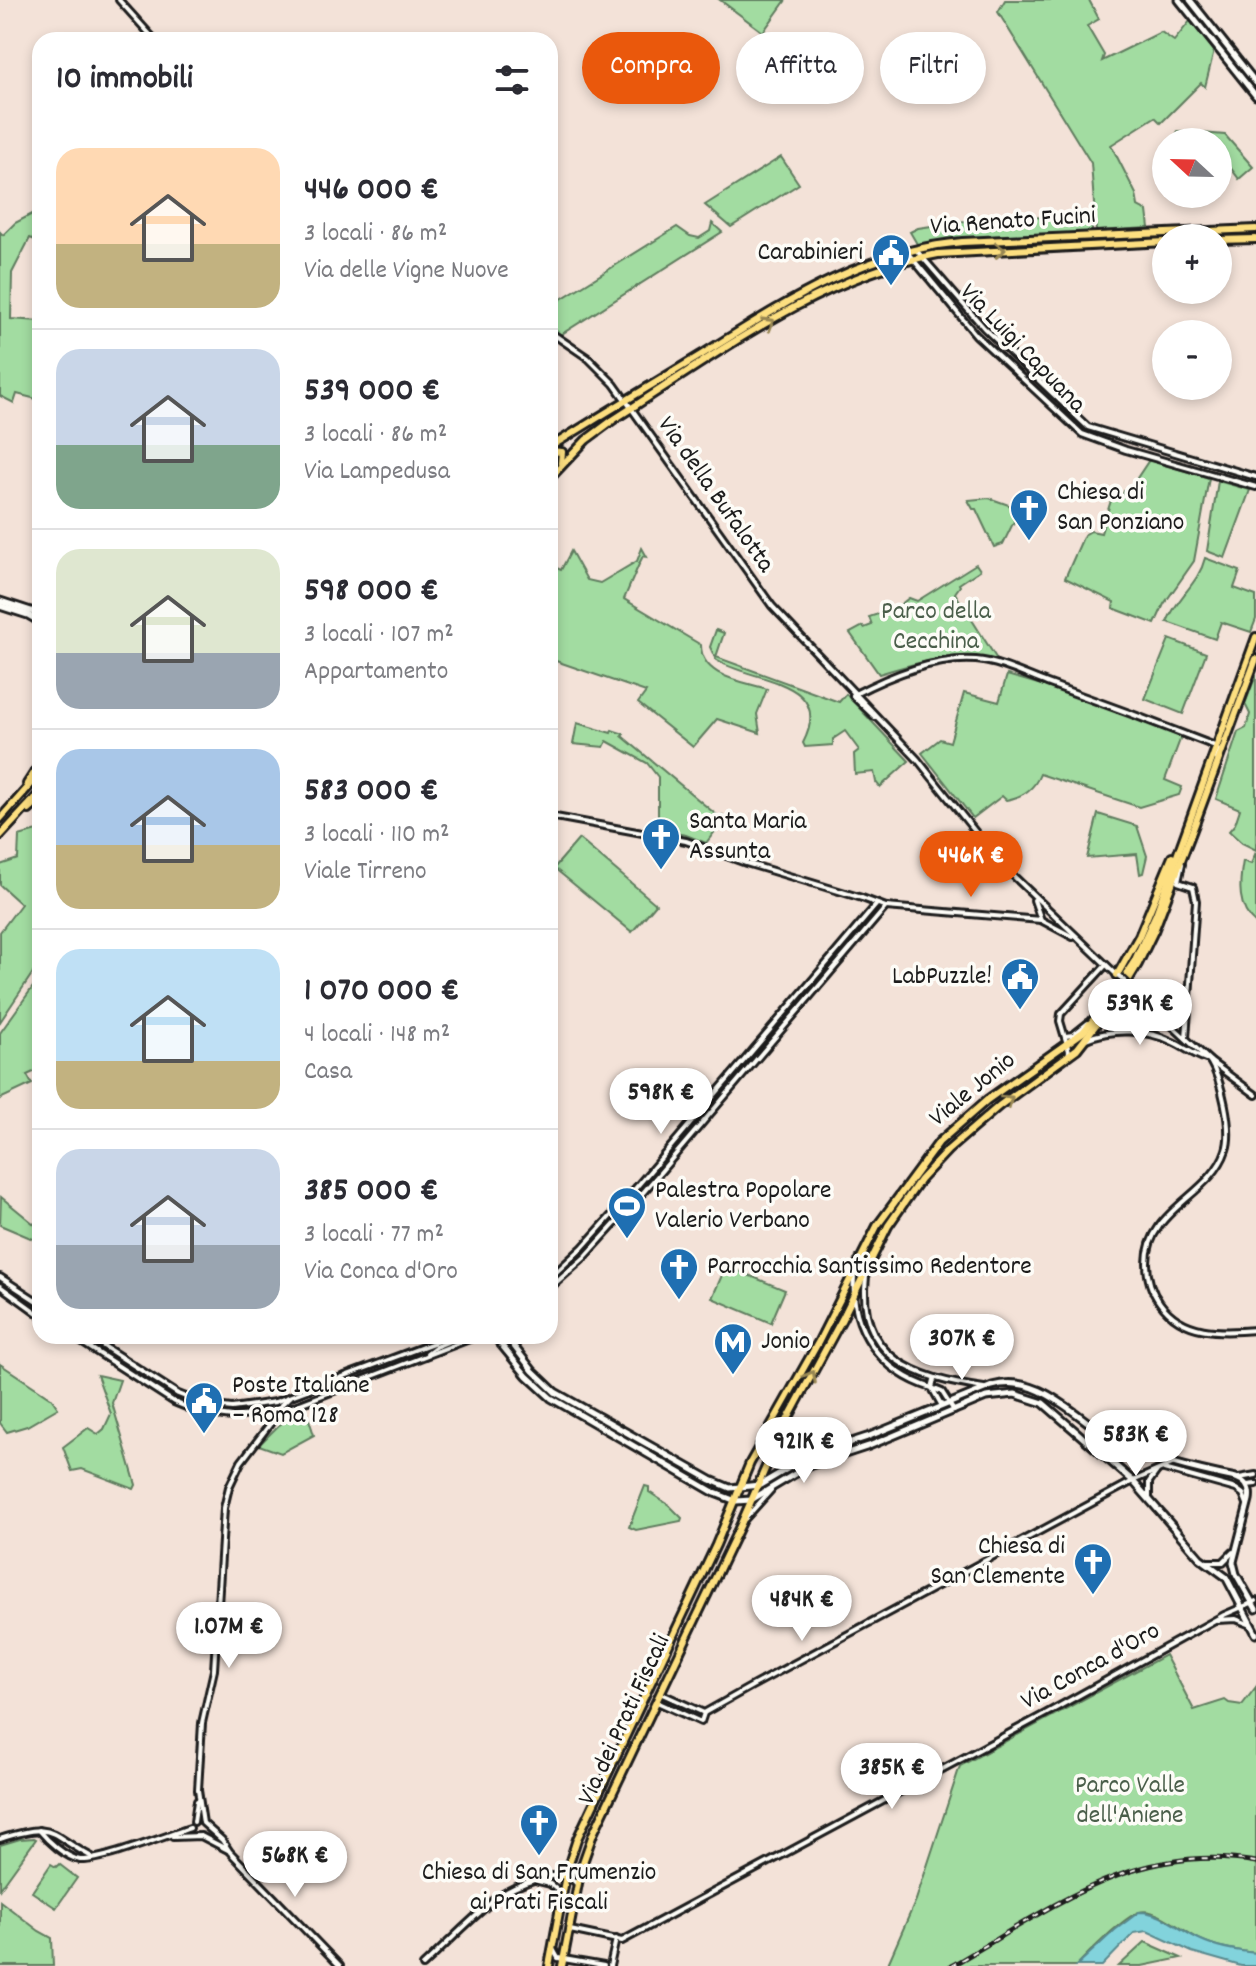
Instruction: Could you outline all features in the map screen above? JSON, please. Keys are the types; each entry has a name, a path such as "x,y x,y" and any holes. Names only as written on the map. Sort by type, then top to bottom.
{"main road":[{"path":"1179,0 1256,96"},
{"path":"1190,0 1256,83"},
{"name":"Via Renato Fucini","path":"558,444 797,295 857,268 916,249 962,242 1256,229"},
{"path":"1232,240 1256,239"},
{"name":"Via Renato Fucini","path":"558,470 592,434 632,408 809,299 861,275 922,256 979,250 1152,243"},
{"path":"0,604 32,612"},
{"path":"0,604 32,617"},
{"name":"Viale Jonio","path":"739,1488 877,1226 939,1142 1004,1086 1067,1045 1093,1021 1125,977 1144,943 1256,637"},
{"name":"Viale Jonio","path":"751,1500 783,1428 888,1226 933,1165 999,1106 1063,1060 1085,1039 1123,989 1140,960 1256,659"},
{"path":"16,803 32,777"},
{"path":"0,819 32,784"},
{"path":"0,836 32,802"},
{"path":"13,822 32,807"},
{"path":"1118,976 1185,832"},
{"path":"500,1344 522,1371 551,1398 679,1473 736,1501 751,1500 801,1470 859,1450 977,1401 1005,1393 1038,1400 1133,1481 1204,1562 1226,1577 1256,1634"},
{"path":"512,1344 536,1374 558,1393 726,1487 757,1486 803,1459 986,1389 1005,1383 1032,1388 1120,1444 1236,1478 1247,1485 1250,1492 1237,1542 1234,1568 1255,1604"},
{"name":"Via dei Prati Fiscali","path":"549,1966 566,1877 578,1835 736,1501 739,1488"},
{"name":"Via dei Prati Fiscali","path":"563,1962 577,1886 593,1834 751,1500"}],"street":[{"path":"119,0 148,32"},
{"name":"Via Luigi Capuana","path":"916,249 984,328 1088,427 1256,477"},
{"name":"Via Luigi Capuana","path":"907,252 976,335 1082,434 1126,450 1256,487"},
{"name":"Via della Bufalotta","path":"558,337 591,360 620,391 762,592 926,769 987,849 1078,940"},
{"path":"703,353 707,361"},
{"path":"612,409 620,391"},
{"path":"854,694 912,670 977,660 1090,698 1215,746 1218,750 1216,769"},
{"path":"558,817 686,841 886,907 1041,919 1078,940 1209,1060 1256,1095"},
{"path":"1183,852 1178,882 1193,887 1196,898 1186,1038"},
{"path":"1033,897 1041,919"},
{"path":"558,1270 630,1194 877,904"},
{"path":"558,1281 585,1257 637,1200 886,907"},
{"path":"1041,919 1044,912 1052,914 1053,922 1048,924"},
{"path":"1063,1060 1069,1053 1060,1021 1062,1012 1106,965"},
{"path":"1063,1034 1071,1037 1093,1021"},
{"path":"1085,1039 1110,1032 1143,1033 1171,1041 1209,1060 1224,1095 1228,1147 1211,1175 1161,1222 1152,1237 1147,1258 1150,1282 1157,1299 1171,1315 1189,1326 1205,1331 1256,1330"},
{"path":"856,1266 854,1295 857,1318 877,1354 902,1376 939,1390"},
{"path":"867,1269 866,1310 877,1338 903,1365 934,1379 986,1389"},
{"path":"0,1277 32,1298"},
{"path":"0,1286 32,1309"},
{"path":"84,1344 166,1398 192,1410 227,1417 277,1412 456,1344"},
{"path":"100,1344 170,1390 200,1403 241,1408 289,1397 431,1344"},
{"path":"426,1355 442,1344"},
{"path":"934,1379 932,1388 954,1411"},
{"path":"941,1380 939,1390 945,1405"},
{"path":"39,1830 73,1857 84,1860 166,1837 190,1828 194,1822 202,1720 215,1667 226,1498 241,1462 289,1397"},
{"path":"656,1701 701,1722 704,1713 1133,1481 1178,1462"},
{"path":"1149,1499 1149,1482 1160,1469"},
{"path":"1160,1469 1239,1490 1245,1498 1247,1509"},
{"path":"1236,1478 1256,1475"},
{"path":"1247,1485 1256,1484"},
{"path":"741,1524 772,1489"},
{"path":"1204,1562 1217,1564 1225,1561 1232,1555 1237,1542"},
{"name":"Via Conca d'Oro","path":"616,1939 622,1941 1215,1620 1255,1604"},
{"path":"1215,1620 1237,1619 1252,1626"},
{"path":"660,1693 704,1713"},
{"path":"198,1790 204,1825 201,1836"},
{"path":"194,1822 204,1825 222,1840 340,1966"},
{"path":"190,1828 193,1835"},
{"path":"0,1839 39,1830 61,1836 92,1857"},
{"path":"166,1837 201,1836 230,1852"},
{"path":"423,1966 496,1899 548,1876 575,1880 577,1886"},
{"path":"532,1881 547,1883 562,1897"},
{"path":"569,1930 616,1939 610,1966"},
{"path":"552,1943 555,1956 563,1962 604,1966"}],"green space":[{"path":"720,0 786,0 763,32"},
{"path":"1005,0 1089,0 1099,19 1087,26 1104,55 1102,61 1161,32 1174,41 1190,21 1214,51 1205,87 1201,83 1161,123 1155,117 1111,145 1136,194 1138,206 1147,211 1149,228 1096,231 1091,163 998,12"},
{"path":"1232,143 1253,167 1239,179 1232,170"},
{"path":"781,157 799,184 731,227 705,205"},
{"path":"32,214 32,239 12,273 11,319 32,320 32,398 17,394 14,403 0,396 0,232 3,235 15,223"},
{"path":"1078,217 1092,221 1092,232 950,239 917,244 910,232 918,228 986,218"},
{"path":"712,223 722,232 558,334 558,301 677,227 699,238 710,231"},
{"path":"1149,460 1209,478 1194,561 1164,604 1155,624 1113,608 1114,602 1065,578 1084,535 1091,531 1101,533 1112,497 1121,499"},
{"path":"1218,481 1250,490 1225,558 1207,551"},
{"path":"989,498 1020,509 1003,544 994,547 976,509 968,500"},
{"path":"642,548 647,557 643,556 624,599 701,645 703,656 715,671 767,689 757,714 760,733 717,719 693,747 638,703 646,692 558,662 558,569 561,570 571,551 587,580 600,583 637,561"},
{"path":"1205,558 1240,571 1234,588 1256,596 1256,619 1251,632 1221,622 1215,639 1167,622 1198,575"},
{"name":"Parco della Cecchina","path":"976,564 980,570 959,584 955,593 998,661 967,657 938,659 879,674 850,633 872,625 869,617 896,608 909,598 917,601"},
{"path":"716,630 724,633 716,657 839,702 846,694 909,761 880,787 874,772 855,774 854,754 859,750 845,731 833,739 833,745 805,747 803,743 810,722 808,706 799,694 716,660 710,647"},
{"path":"1169,639 1206,653 1183,714 1145,699"},
{"path":"1007,675 1079,696 1181,737 1165,780 1182,787 1179,795 1139,807 1040,774 1027,792 1006,800 1002,796 973,818 922,753 940,739 950,742 964,693 999,702"},
{"path":"1256,675 1256,850 1229,831 1240,809 1216,799 1238,732 1246,728 1250,714 1245,704"},
{"path":"577,723 624,734 622,736 719,817 722,815 726,822 706,843 686,835 658,830 658,777 647,763 607,741 604,747 573,744"},
{"path":"1098,814 1137,826 1147,856 1143,873 1140,874 1137,854 1087,858"},
{"path":"32,832 32,974 0,1022 0,932 21,904 0,885 0,865 18,859 19,836"},
{"path":"579,839 656,904 632,932 558,871 558,863"},
{"path":"1256,852 1256,924 1245,911 1240,887 1243,861 1251,864"},
{"path":"32,988 32,1073 27,1075 32,1084 0,1099 0,1033"},
{"path":"1,1197 32,1222 32,1239 0,1225"},
{"path":"726,1266 785,1290 771,1323 712,1298"},
{"path":"0,1364 51,1398 58,1408 27,1426 7,1432 0,1423"},
{"path":"97,1375 120,1380 112,1403 136,1485 134,1489 82,1469 72,1471 63,1447 88,1428 98,1434 104,1429 111,1414"},
{"path":"305,1407 314,1435 281,1453 259,1445 278,1426"},
{"path":"645,1486 669,1505 682,1518 681,1521 636,1530 629,1527"},
{"name":"Parco Valle dell'Aniene","path":"1165,1655 1194,1710 1225,1700 1242,1705 1256,1687 1256,1953 1207,1943 1162,1916 1146,1911 1124,1921 1076,1966 887,1966 916,1900 960,1766"},
{"path":"36,1839 0,1889 0,1845"},
{"path":"51,1864 56,1867 59,1864 77,1878 56,1908 32,1892"},
{"path":"0,1901 52,1938 53,1966 0,1966"},
{"path":"1145,1942 1181,1958 1142,1966 1119,1966"}],"water":[{"path":"1139,1912 1164,1918 1214,1945 1256,1953 1256,1966 1241,1966 1192,1952 1147,1931 1134,1933 1102,1966 1076,1966"}],"railway":[{"path":"951,1966 1059,1903 1132,1871 1171,1861 1212,1858 1256,1862"}],"place":[{"name":"Carabinieri","path":"891,287"},
{"name":"Chiesa di San Ponziano","path":"1029,542"},
{"name":"Santa Maria Assunta","path":"661,871"},
{"name":"LabPuzzle!","path":"1020,1011"},
{"name":"Palestra Popolare Valerio Verbano","path":"627,1240"},
{"name":"Parrocchia Santissimo Redentore","path":"679,1301"},
{"name":"Jonio","path":"733,1376"},
{"name":"Poste Italiane – Roma 128","path":"204,1435"},
{"name":"Chiesa di San Clemente","path":"1093,1596"},
{"name":"Chiesa di San Frumenzio ai Prati Fiscali","path":"539,1857"}]}
